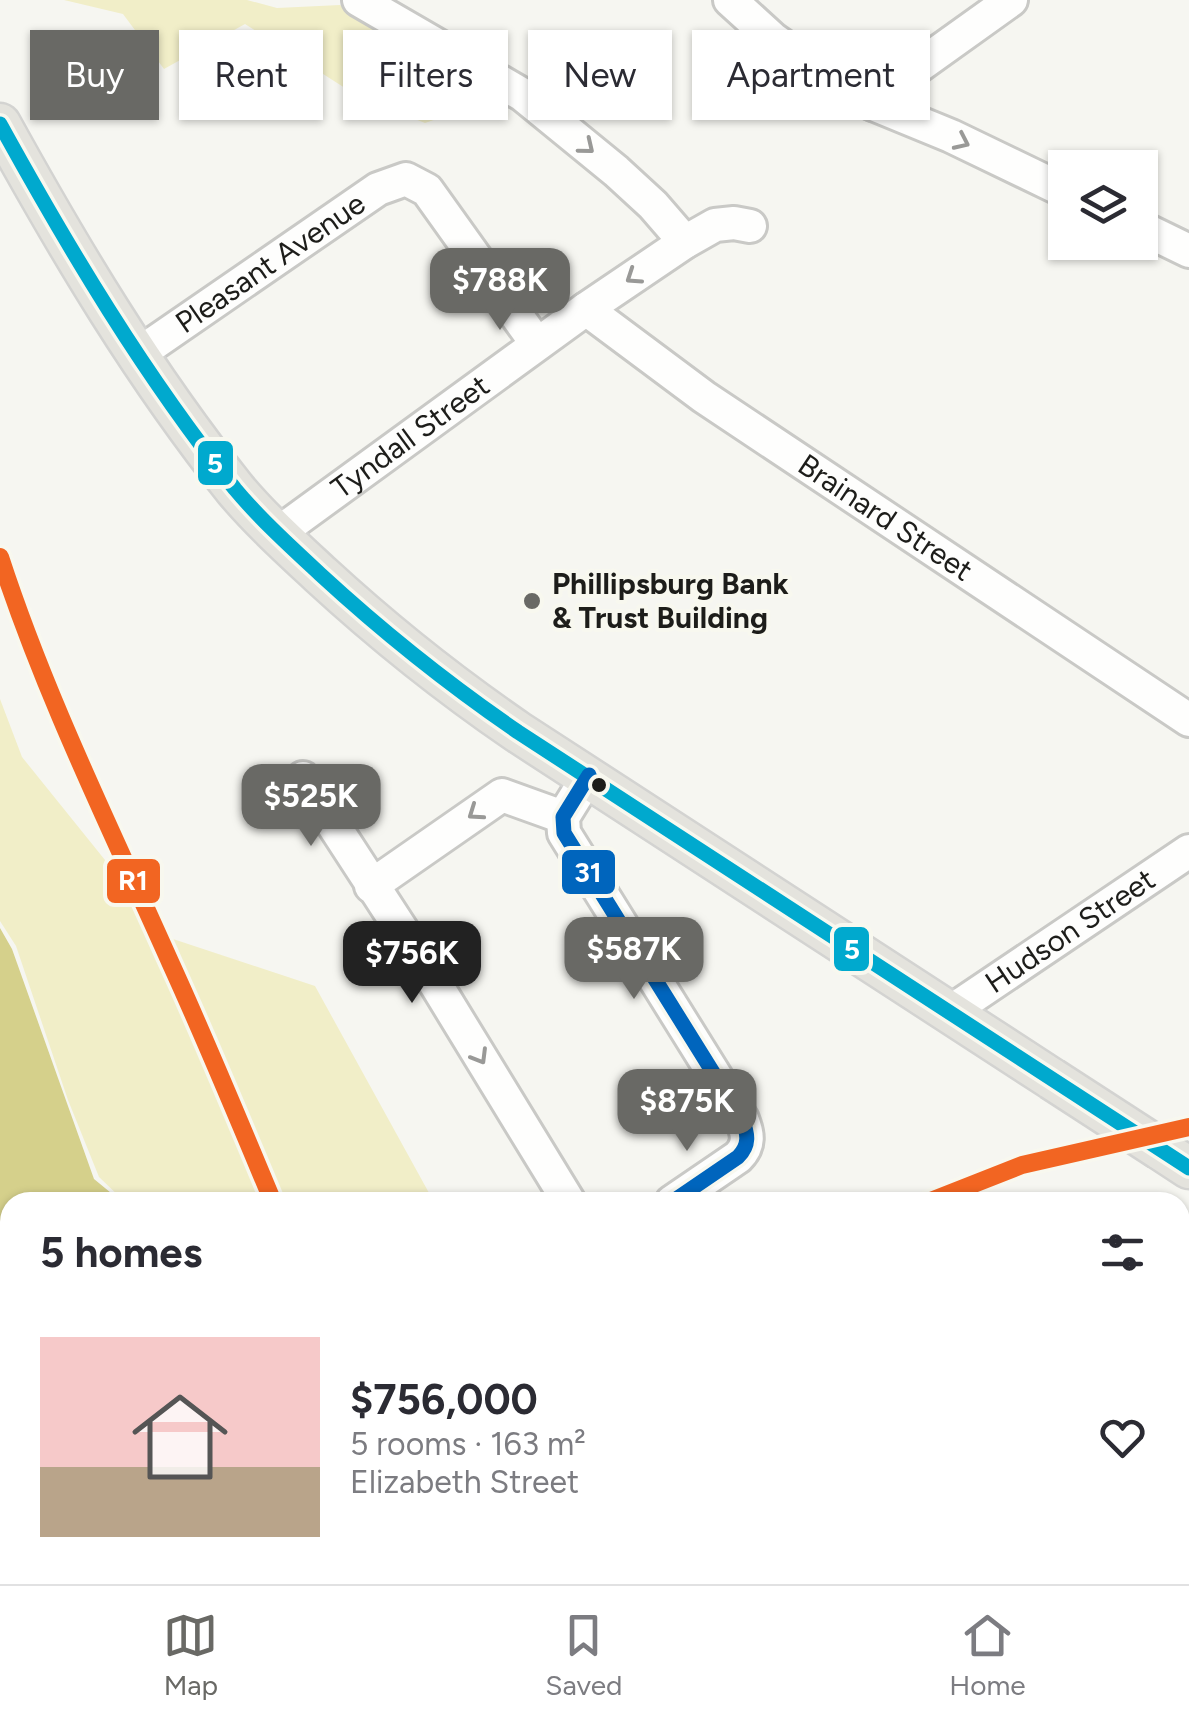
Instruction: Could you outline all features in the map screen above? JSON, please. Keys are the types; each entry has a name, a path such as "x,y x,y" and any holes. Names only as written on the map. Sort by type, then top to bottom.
{"main road":[{"path":"0,124 74,256 138,354 237,491 277,534 443,681 1174,1158"}],"street":[{"path":"359,0 523,95 653,205 685,242"},
{"path":"730,0 763,30"},
{"path":"930,58 1011,0"},
{"path":"909,120 1048,182"},
{"name":"Pleasant Avenue","path":"138,354 378,188 406,179 427,190 537,344"},
{"name":"Tyndall Street","path":"277,534 537,344 685,242 715,225 750,226"},
{"path":"1158,236 1189,251"},
{"name":"Brainard Street","path":"586,309 704,397 1189,720"},
{"path":"588,775 563,817 564,833 748,1134 744,1151 686,1192"},
{"path":"303,778 418,955 563,1192"},
{"path":"371,886 502,794 563,817"},
{"name":"Hudson Street","path":"950,1012 1189,852"}],"shaded area":[{"path":"64,0 247,0 277,8 340,5 380,30 343,30 343,87 323,74 323,30 254,30 245,24 234,30 179,30 179,61 164,69 159,62 159,30 135,30 123,14"},
{"path":"0,699 22,757 167,937 315,986 428,1192 115,1192 99,1177 68,1100 16,946 0,921"},
{"path":"0,928 12,949 94,1179 110,1192 0,1192"}],"railway":[{"path":"953,1192 1022,1165 1189,1127"}],"transit line":[{"name":"5","path":"0,124 110,311 202,446 255,512 345,596 417,657 518,732 1189,1168"},
{"name":"R1","path":"0,557 58,712 269,1192"},
{"name":"31","path":"589,775 563,817 564,833 746,1130 742,1153 687,1192"},
{"name":"R1","path":"953,1192 1022,1165 1189,1127"}],"place":[{"name":"Phillipsburg Bank & Trust Building","path":"532,601"}]}
